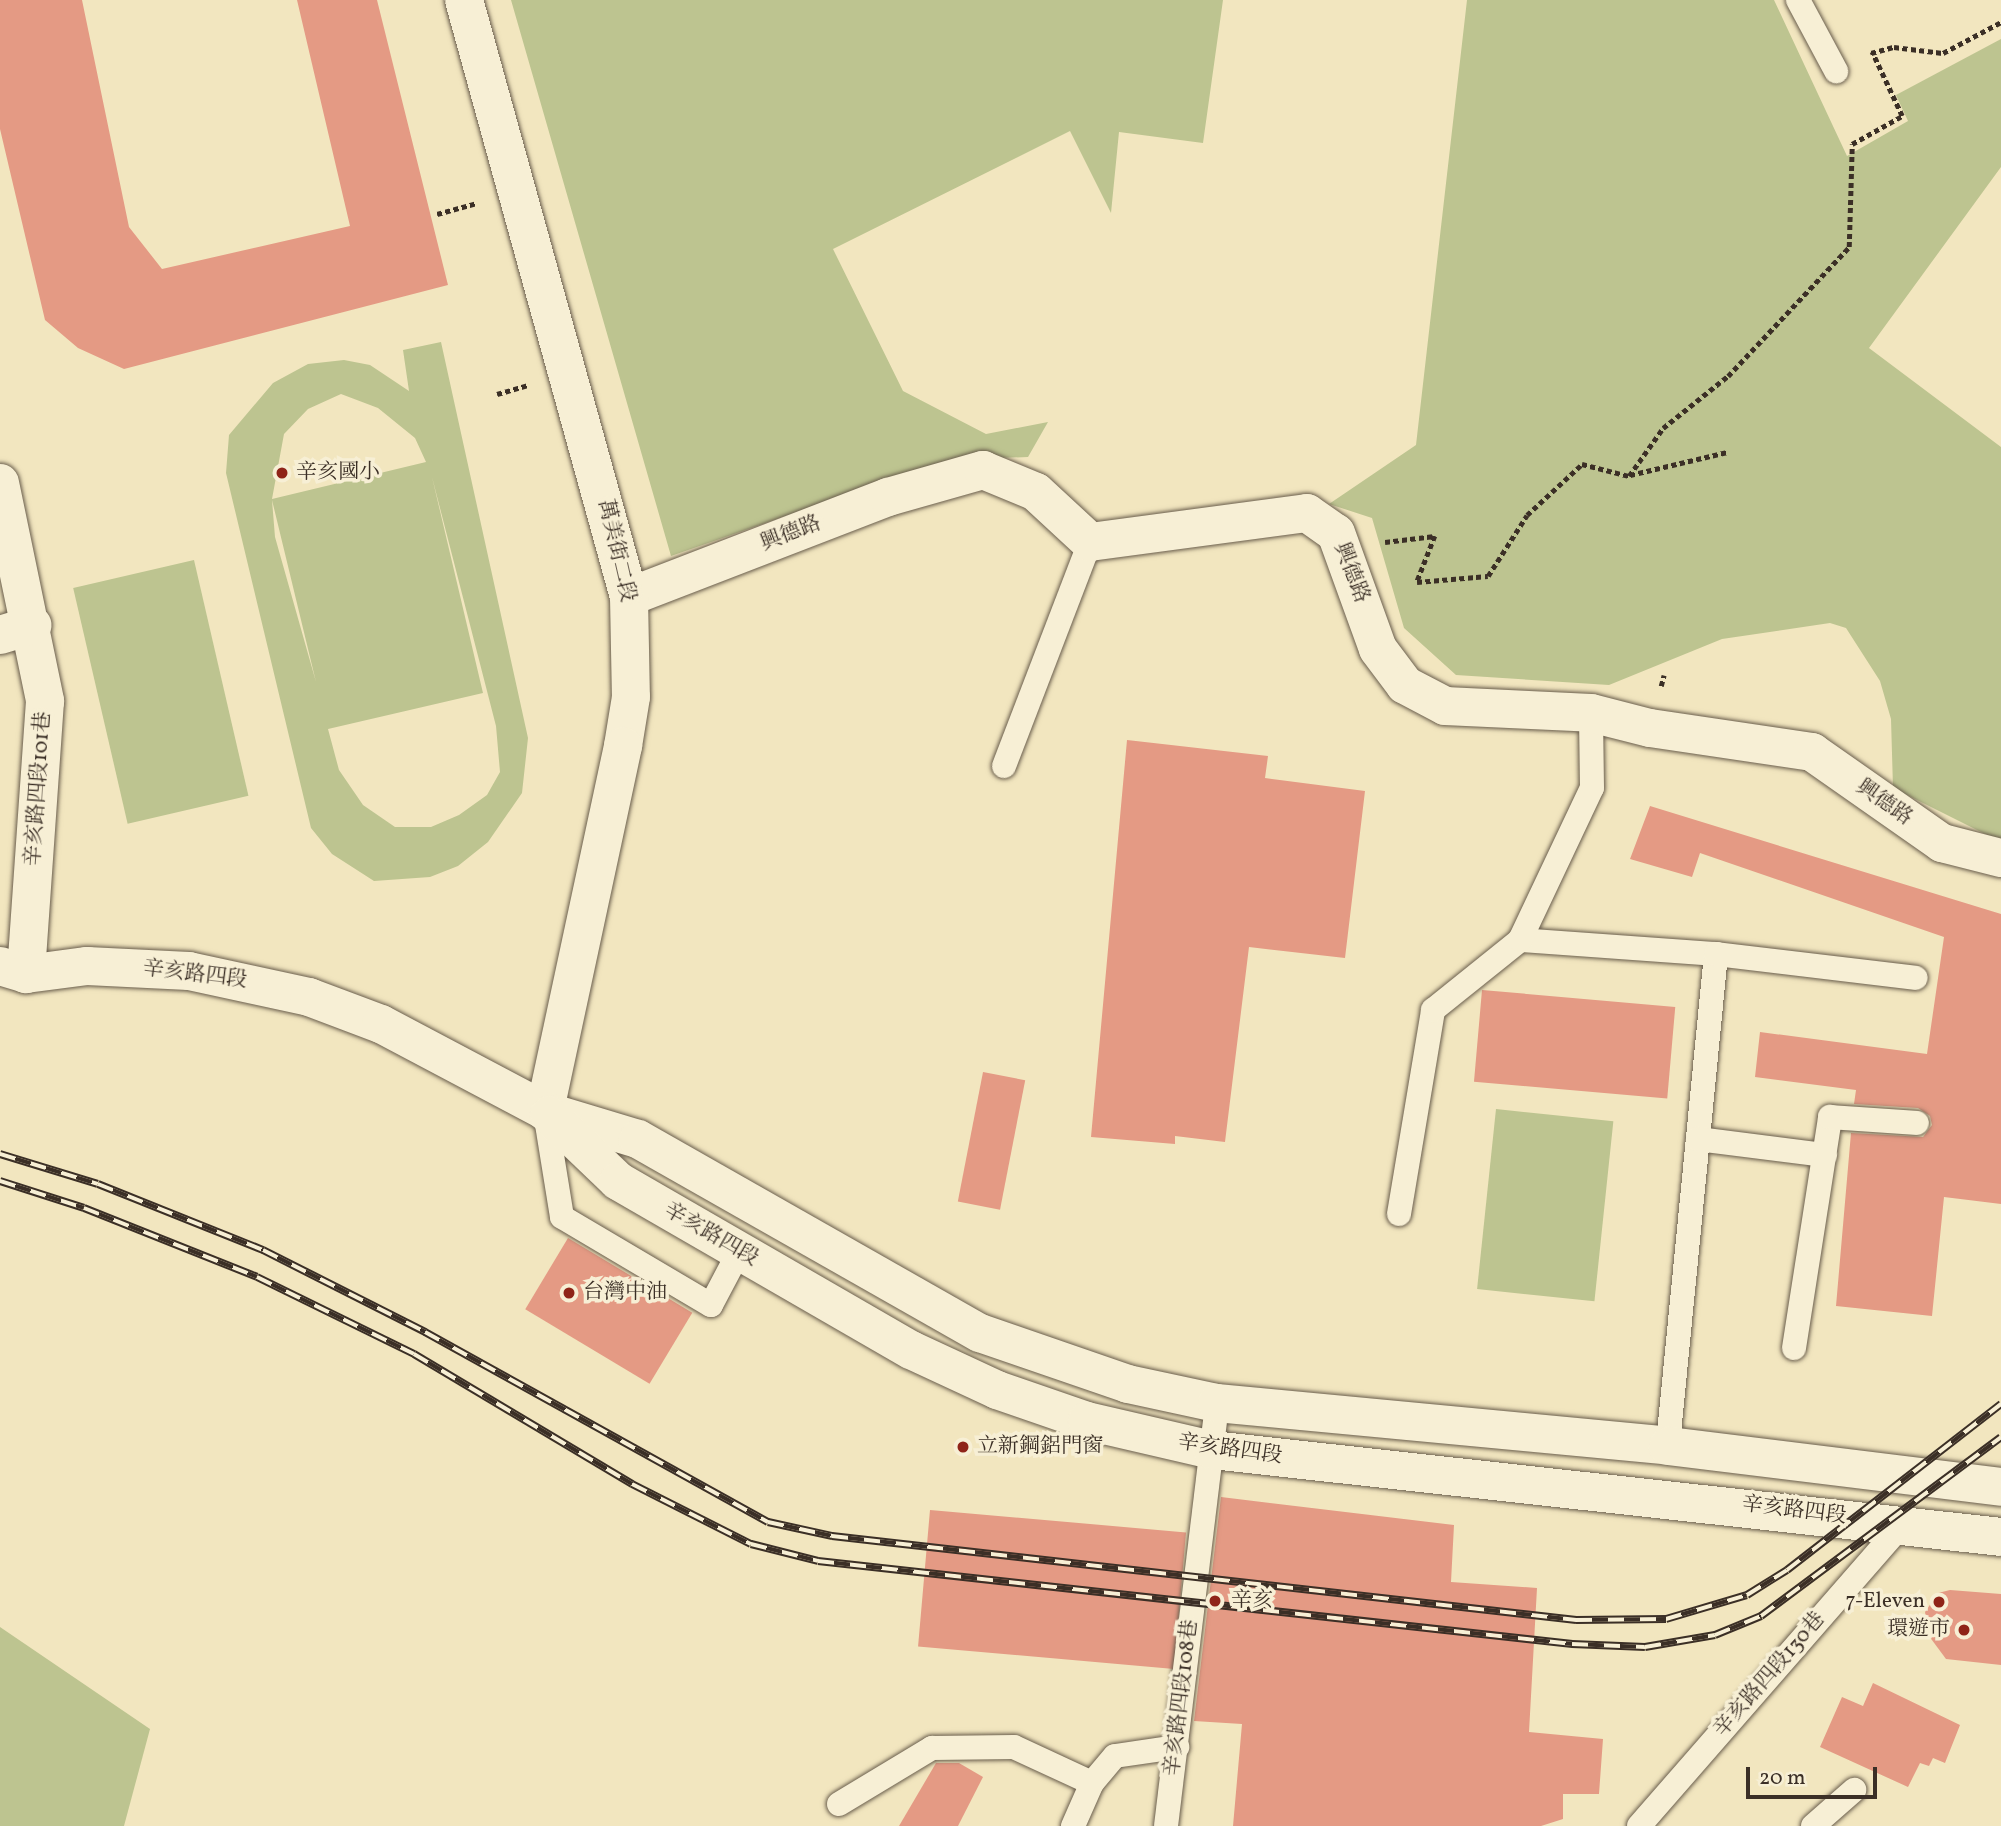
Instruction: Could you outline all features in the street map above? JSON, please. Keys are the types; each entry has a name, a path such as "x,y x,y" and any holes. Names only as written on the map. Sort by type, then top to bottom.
{"main road":[{"name":"萬美街二段","path":"464,0 629,597 631,697 623,746 545,1111"},
{"name":"興德路","path":"629,597 888,497 983,470 1036,492 1090,542 1307,513 1336,533 1378,649 1405,685 1446,706 1591,713 1650,728 1812,752 1942,843 2001,858"},
{"name":"辛亥路四段101巷","path":"0,482 17,630 45,701 45,753 9,978"},
{"name":"辛亥路四段","path":"9,978 117,967 189,971 264,984 381,1024 545,1111 638,1139 980,1333 1071,1367 1217,1403 1668,1446 2001,1487"},
{"name":"辛亥路四段","path":"545,1111 618,1181 739,1252 911,1350 997,1390 1087,1421 1212,1450 2001,1537"}],"lane":[{"path":"1798,0 1836,71"},
{"path":"1004,766 1090,542"},
{"path":"1399,1214 1433,1010 1520,940 1592,788 1591,713"},
{"path":"1520,940 1716,954 1916,978"},
{"path":"1668,1446 1716,954"},
{"path":"545,1111 562,1217 711,1305 739,1252"},
{"path":"1794,1348 1830,1117 1917,1123"},
{"path":"1698,1139 1825,1155"},
{"name":"辛亥路四段108巷","path":"1166,1826 1217,1403"},
{"name":"辛亥路四段130巷","path":"1639,1826 1902,1524"},
{"path":"839,1804 932,1748 1014,1747 1092,1783"},
{"path":"1073,1826 1092,1783 1115,1756 1177,1747"},
{"path":"1813,1826 1854,1790"}],"path":[{"path":"1836,71 1872,52 1894,47 1943,53 2001,22"},
{"path":"1629,476 1663,428 1728,376 1849,247 1852,144 1902,116 1872,52"},
{"path":"1336,533 1388,543 1435,536 1417,582 1488,576 1527,515 1582,464 1629,476 1727,452"}],"green space":[{"path":"511,0 1223,0 1203,143 1119,132 1111,213 1070,131 833,249 903,391 986,434 1048,422 1028,457 996,458 888,480 671,556"},
{"path":"1467,0 1774,0 1847,156 1908,121 1896,95 2001,39 2001,167 1869,348 2001,447 2001,842 1893,788 1891,719 1880,681 1846,628 1830,623 1722,639 1609,685 1456,675 1404,628 1372,518 1329,504 1416,445"},
{"path":"441,342 528,738 522,793 488,842 458,866 430,877 374,881 332,854 311,828 226,473 229,435 273,383 308,364 344,360 370,365 409,391 403,350","holes":["341,394 378,408 415,438 426,462 272,499 284,434 308,409","432,477 496,726 500,772 487,795 459,815 431,827 395,827 363,805 339,770 328,729 483,693","272,500 316,682 275,537"]},
{"path":"194,560 248,796 128,824 73,588"},
{"path":"1496,1109 1613,1121 1594,1301 1477,1289"},
{"path":"0,1627 150,1729 124,1826 0,1826"}],"building":[{"path":"0,0 82,0 129,227 162,269 350,226 297,0 377,0 448,285 124,369 78,348 45,320 0,129"},
{"path":"1127,740 1268,756 1265,778 1365,791 1345,958 1249,947 1225,1142 1175,1136 1175,1144 1091,1137"},
{"path":"1650,806 2001,914 2001,1204 1944,1197 1932,1316 1836,1306 1851,1133 1923,1137 1932,1125 1930,1116 1918,1108 1854,1104 1856,1090 1755,1077 1760,1032 1927,1054 1944,937 1700,853 1692,877 1630,859"},
{"path":"1482,990 1675,1007 1667,1099 1474,1082"},
{"path":"983,1072 1025,1080 1000,1210 958,1202"},
{"path":"568,1238 692,1313 650,1384 525,1309"},
{"path":"1221,1497 1454,1525 1451,1582 1537,1588 1529,1732 1603,1739 1599,1794 1563,1794 1563,1819 1541,1826 1233,1826 1242,1724 1194,1721"},
{"path":"930,1510 1186,1532 1174,1669 918,1646"},
{"name":"環遊市","path":"1950,1590 2001,1594 2001,1665 1946,1659 1929,1636 1925,1612 1938,1593"},
{"path":"1873,1683 1960,1725 1945,1763 1933,1758 1929,1766 1920,1763 1908,1787 1820,1747 1842,1697 1863,1706"},
{"path":"936,1763 959,1763 983,1777 958,1826 899,1826"}],"railway":[{"path":"0,1154 98,1184 263,1250 425,1332 768,1522 832,1536 1576,1620 1666,1619 1747,1595 1787,1570 2001,1404"},
{"path":"0,1181 84,1208 257,1277 414,1354 632,1484 751,1544 818,1561 1572,1644 1645,1647 1715,1635 1761,1616 2001,1437"}],"place":[{"name":"辛亥國小","path":"282,473"},
{"name":"台灣中油","path":"569,1293"},
{"name":"立新鋼鋁門窗","path":"963,1447"},
{"name":"辛亥","path":"1215,1601"},
{"name":"7-Eleven","path":"1939,1602"},
{"name":"環遊市","path":"1964,1630"}]}
